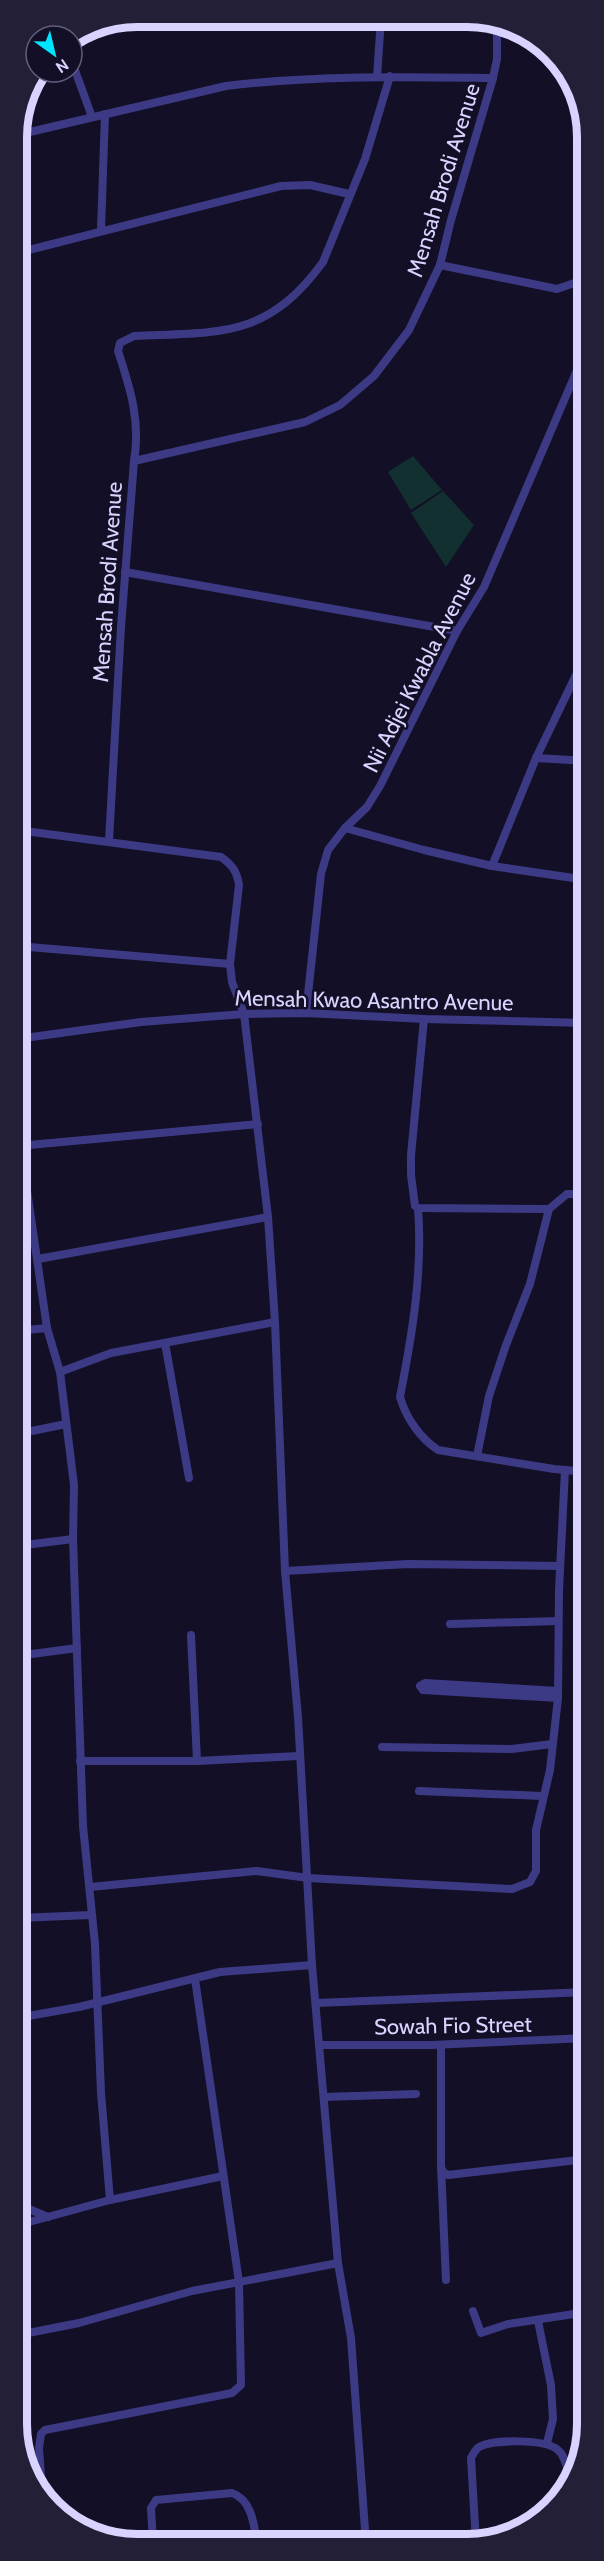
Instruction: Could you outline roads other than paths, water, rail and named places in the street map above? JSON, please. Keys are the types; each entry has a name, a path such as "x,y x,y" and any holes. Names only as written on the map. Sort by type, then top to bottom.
{"street":[{"path":"377,77 380,27"},
{"name":"Mensah Brodi Avenue","path":"109,841 134,461 305,422 340,405 374,376 409,330 440,265 493,78 497,59 498,32"},
{"path":"134,461 138,439 136,415 118,351 120,343 134,336 238,329 262,319 292,296 322,262 366,159 390,76"},
{"path":"27,133 226,86 260,82 390,76 493,78"},
{"path":"80,84 92,117"},
{"path":"100,231 105,114"},
{"path":"27,250 296,184 350,194"},
{"path":"440,265 557,289 577,282"},
{"name":"Nii Adjei Kwabla Avenue","path":"306,1013 321,874 328,850 345,828 367,807 380,786 457,631 483,587 577,368"},
{"path":"125,572 457,631"},
{"path":"492,866 536,758 577,673"},
{"path":"536,758 577,760"},
{"path":"345,828 492,866 577,879"},
{"path":"27,831 221,857 231,864 237,874 239,885 230,964 232,982 244,1014 268,1217 275,1322 285,1571 308,1878 312,1965 338,2263 351,2338 365,2534"},
{"path":"27,947 230,964"},
{"name":"Mensah Kwao Asantro Avenue","path":"27,1038 141,1022 244,1014 306,1013 577,1023"},
{"path":"424,1019 411,1155 413,1201 418,1208 419,1241 413,1329 400,1397 403,1408 425,1441 438,1450 577,1471"},
{"path":"27,1145 258,1124"},
{"path":"27,1189 47,1328 60,1372 74,1485 73,1539 84,1846 95,1944 96,2002 110,2200"},
{"path":"477,1456 489,1396 530,1284 549,1209 567,1194 577,1194"},
{"path":"418,1208 549,1209"},
{"path":"38,1259 268,1217"},
{"path":"60,1372 111,1353 275,1322"},
{"path":"27,1330 47,1328"},
{"path":"165,1343 189,1478"},
{"path":"27,1432 66,1424"},
{"path":"90,1887 248,1872 308,1878 512,1889 525,1886 534,1878 536,1872 535,1842 542,1796 550,1770 558,1694 558,1621 565,1470"},
{"path":"27,1545 73,1539"},
{"path":"285,1571 402,1564 560,1566"},
{"path":"450,1624 558,1621"},
{"path":"191,1635 197,1761"},
{"path":"27,1655 77,1648"},
{"path":"473,1688 423,1690 420,1686 425,1683 558,1694"},
{"path":"382,1747 512,1749 552,1744"},
{"path":"80,1761 197,1761 299,1756"},
{"path":"419,1791 542,1796"},
{"path":"27,1917 91,1914"},
{"path":"27,2016 220,1972 312,1965"},
{"path":"42,2478 40,2437 49,2428 232,2393 241,2385 239,2282 195,1979"},
{"path":"316,2003 577,1992"},
{"name":"Sowah Fio Street","path":"319,2045 441,2045 577,2038"},
{"path":"441,2045 441,2166 446,2280"},
{"path":"324,2097 416,2094"},
{"path":"441,2166 447,2175 577,2160"},
{"path":"27,2223 110,2200 223,2176"},
{"path":"27,2208 48,2217"},
{"path":"27,2333 79,2323 192,2291 338,2263"},
{"path":"473,2312 481,2333 508,2324 577,2314"},
{"path":"538,2321 551,2385 553,2420 547,2443"},
{"path":"475,2533 471,2458 474,2452 491,2442 547,2443 564,2457 567,2470"},
{"path":"153,2534 151,2508 156,2500 232,2493 239,2495 248,2506 255,2534"}]}
